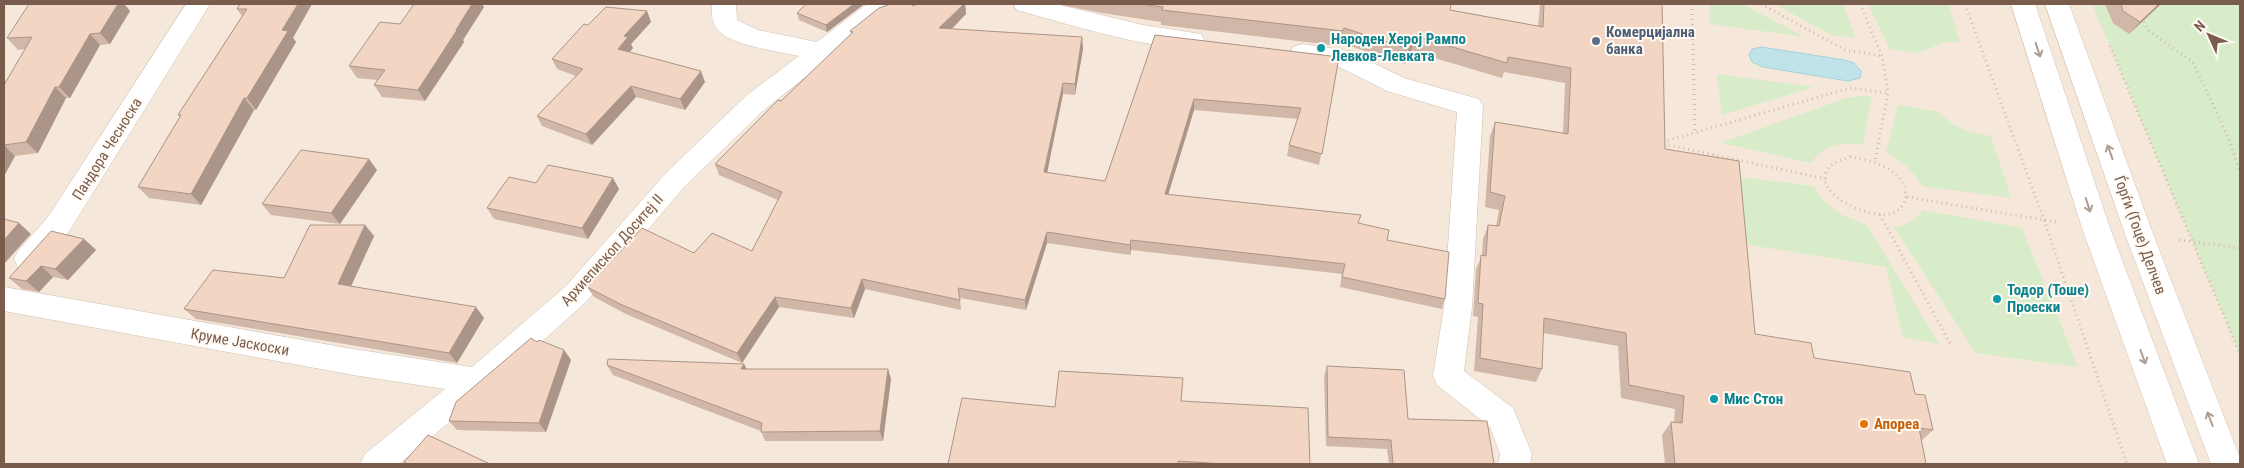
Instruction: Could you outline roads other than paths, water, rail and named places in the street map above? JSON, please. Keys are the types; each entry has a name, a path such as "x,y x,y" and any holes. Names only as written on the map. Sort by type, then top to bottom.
{"street":[{"name":"Пандора Чесноска","path":"4,286 58,226 198,4"},
{"path":"724,4 723,15 728,26 741,33 822,52"},
{"name":"Архиепископ Доситеј II","path":"376,464 477,381 576,294 676,180 756,102 872,12 894,4"},
{"path":"1026,4 1065,9 1143,34 1212,43"},
{"path":"2023,4 2096,228 2183,464"},
{"name":"Ѓорѓи (Гоце) Делчев","path":"2057,4 2139,234 2227,464"},
{"path":"1280,51 1340,57 1396,85 1470,106 1458,307 1448,376 1502,418 1516,454 1514,464"},
{"name":"Круме Јаскоски","path":"4,299 353,362 477,381"}],"water":[{"path":"1761,47 1845,60 1854,63 1861,71 1860,78 1848,81 1763,67 1752,62 1749,55 1752,49"}],"place":[{"name":"Комерцијална банка","path":"1596,41"},
{"name":"Народен Херој Рампо Левков-Левката","path":"1321,48"},
{"name":"Тодор (Тоше) Проески","path":"1997,299"},
{"name":"Мис Стон","path":"1714,399"},
{"name":"Апореа","path":"1864,424"}]}
